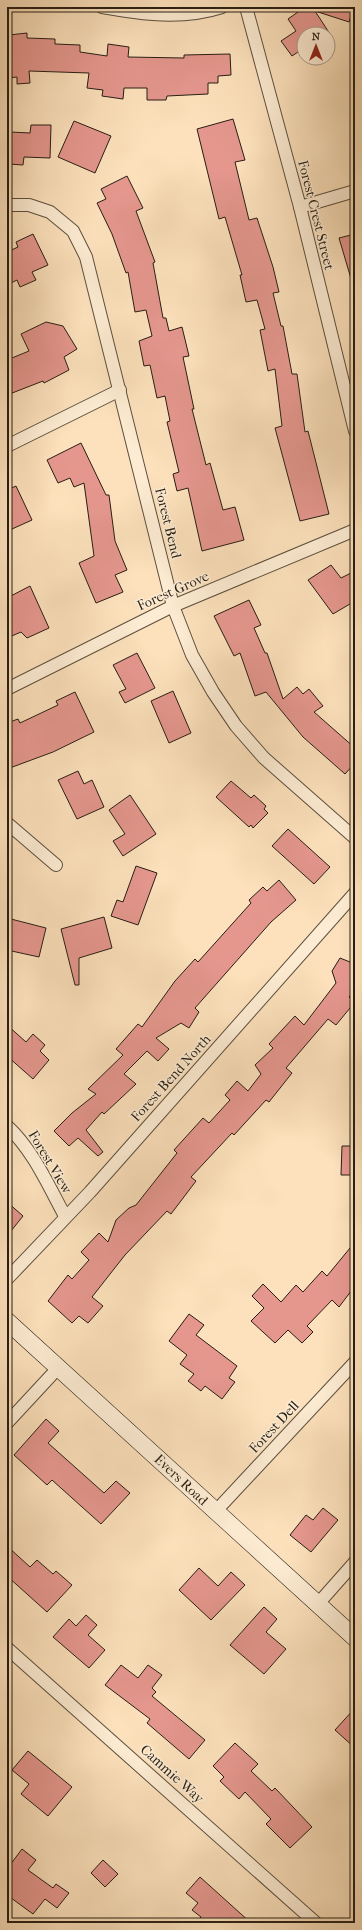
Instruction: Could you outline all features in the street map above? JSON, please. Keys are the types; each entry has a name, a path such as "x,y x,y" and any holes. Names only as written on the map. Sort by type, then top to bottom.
{"main road":[{"name":"Evers Road","path":"7,1321 101,1405 215,1512 355,1638"}],"street":[{"path":"102,7 141,14 175,15 200,13 222,7"},
{"name":"Forest Crest Street","path":"246,7 300,207 355,431"},
{"path":"300,207 355,191"},
{"name":"Forest Bend","path":"7,204 29,205 50,212 73,231 86,258 173,606 192,655 213,692 236,726 264,758 355,838"},
{"path":"7,446 120,390"},
{"name":"Forest Grove","path":"7,689 173,606 355,530"},
{"path":"7,823 56,865"},
{"name":"Forest Bend North","path":"7,1279 65,1216 90,1192 355,893"},
{"name":"Forest View","path":"7,1126 16,1134 31,1155 65,1216"},
{"name":"Forest Dell","path":"215,1512 355,1362"},
{"path":"7,1423 58,1368"},
{"path":"317,1605 355,1562"},
{"name":"Cammie Way","path":"7,1648 316,1923"}],"building":[{"path":"305,7 354,7 349,22 315,11 325,26 296,26 296,31 288,19"},
{"path":"296,31 296,53 292,56 281,41"},
{"path":"27,33 27,38 55,39 55,44 80,45 80,52 107,56 108,44 129,47 128,57 184,58 184,55 230,54 231,75 218,76 218,83 208,83 208,94 167,96 166,100 147,100 147,88 124,88 123,99 102,96 103,90 87,88 89,73 29,71 30,83 17,84 17,77 7,78 7,39 9,39 9,35"},
{"path":"233,119 245,160 235,162 249,220 257,218 273,267 279,292 273,293 281,326 283,326 292,374 297,374 305,432 308,431 329,514 300,521 275,428 282,426 275,369 268,371 260,330 265,329 257,300 246,302 240,275 242,275 225,217 219,219 197,129"},
{"path":"74,121 111,136 95,173 58,157"},
{"path":"31,125 51,125 50,158 24,157 23,165 9,164 10,132 30,133"},
{"path":"127,176 143,208 136,211 155,262 153,263 163,318 166,318 169,331 182,327 189,356 183,357 194,409 192,409 206,465 210,463 223,510 235,507 244,540 202,551 188,488 177,491 173,474 179,472 167,422 170,421 165,396 157,398 150,365 144,366 139,341 152,336 146,310 135,312 128,272 126,273 112,234 97,203 106,199 101,189"},
{"path":"33,234 48,265 32,272 36,280 20,287 17,280 7,285 7,252 18,247 16,242"},
{"path":"355,234 355,282 352,282 339,238"},
{"path":"46,322 63,326 77,349 64,357 69,370 44,383 43,381 7,395 7,360 29,351 21,334"},
{"path":"81,443 106,495 109,495 115,541 127,570 115,575 123,592 96,603 79,563 94,556 84,483 74,487 70,478 58,483 47,460"},
{"path":"16,486 32,520 12,529 7,518 7,490"},
{"path":"331,565 341,578 355,571 355,601 333,614 308,580"},
{"path":"30,586 49,628 27,638 21,632 7,638 7,598"},
{"path":"249,600 261,625 254,628 265,653 267,653 283,699 297,687 303,694 309,689 323,706 314,712 355,748 355,763 345,774 303,737 266,692 255,696 240,653 234,656 214,616"},
{"path":"137,653 155,688 125,703 119,692 126,689 113,665"},
{"path":"173,691 191,733 169,743 151,701"},
{"path":"75,692 94,732 53,752 7,769 7,723 18,719 20,723 58,705 56,701"},
{"path":"78,771 84,784 92,780 104,807 77,819 58,780"},
{"path":"231,781 251,798 254,795 266,806 264,809 268,813 253,828 251,825 249,827 216,797"},
{"path":"130,795 156,834 123,856 113,841 125,834 109,810"},
{"path":"288,829 330,867 314,884 272,846"},
{"path":"136,866 157,873 138,925 111,916 117,900 123,902"},
{"path":"279,880 296,900 271,922 195,1008 199,1012 189,1028 181,1023 156,1038 169,1049 158,1061 147,1051 124,1074 136,1084 104,1114 102,1112 86,1130 103,1152 98,1156 78,1138 69,1146 54,1131 72,1113 96,1094 88,1089 123,1055 116,1049 138,1024 142,1027 175,981 195,959 198,962 251,903 249,900 263,887 267,891"},
{"path":"104,917 112,948 79,958 79,985 75,985 61,929"},
{"path":"7,918 46,928 39,957 7,950"},
{"path":"340,958 355,964 355,990 349,997 355,1002 336,1025 328,1019 286,1068 292,1073 269,1102 266,1100 234,1135 232,1133 191,1177 196,1181 171,1214 167,1211 125,1255 92,1297 103,1306 88,1323 79,1316 72,1323 48,1301 68,1275 72,1279 89,1260 81,1252 99,1233 108,1242 116,1220 129,1208 136,1205 177,1153 174,1150 203,1118 209,1123 230,1100 225,1095 237,1081 248,1091 261,1074 255,1065 273,1048 269,1044 295,1016 304,1025 336,983 332,971"},
{"path":"7,1025 26,1042 33,1034 45,1045 40,1051 49,1060 33,1079 7,1056"},
{"path":"342,1146 355,1146 355,1175 341,1175"},
{"path":"7,1202 23,1216 7,1236"},
{"path":"355,1242 355,1286 339,1307 332,1300 307,1326 313,1332 302,1343 288,1330 275,1343 251,1321 264,1308 252,1296 263,1284 281,1302 296,1285 303,1292 322,1271 327,1276"},
{"path":"189,1314 204,1325 196,1335 237,1366 229,1378 235,1382 222,1399 205,1386 201,1391 188,1381 194,1374 180,1364 187,1355 169,1341"},
{"path":"46,1419 59,1431 48,1443 104,1493 116,1481 130,1493 101,1524 52,1480 47,1485 14,1455"},
{"path":"323,1508 338,1520 311,1552 290,1535 306,1515 313,1520"},
{"path":"7,1546 30,1567 37,1560 53,1574 56,1571 72,1585 47,1612 7,1576"},
{"path":"199,1568 218,1586 231,1572 245,1585 211,1620 179,1590"},
{"path":"264,1607 277,1619 266,1632 286,1649 264,1674 230,1645"},
{"path":"86,1615 97,1625 88,1635 105,1650 89,1668 53,1637 69,1619 76,1626"},
{"path":"121,1665 138,1678 148,1665 162,1675 152,1688 156,1692 152,1696 205,1740 189,1759 147,1723 150,1719 105,1685"},
{"path":"355,1708 355,1748 335,1730"},
{"path":"235,1743 258,1764 251,1771 272,1791 275,1788 312,1827 290,1848 266,1824 271,1819 245,1792 239,1799 220,1781 224,1777 213,1766"},
{"path":"28,1751 72,1787 48,1816 21,1794 29,1784 12,1770"},
{"path":"22,1849 36,1860 28,1870 53,1888 56,1884 69,1893 57,1908 45,1899 33,1914 7,1895 7,1869"},
{"path":"103,1860 118,1874 105,1887 91,1873"},
{"path":"200,1877 251,1923 195,1923 201,1917 192,1910 198,1903 186,1893"}]}
